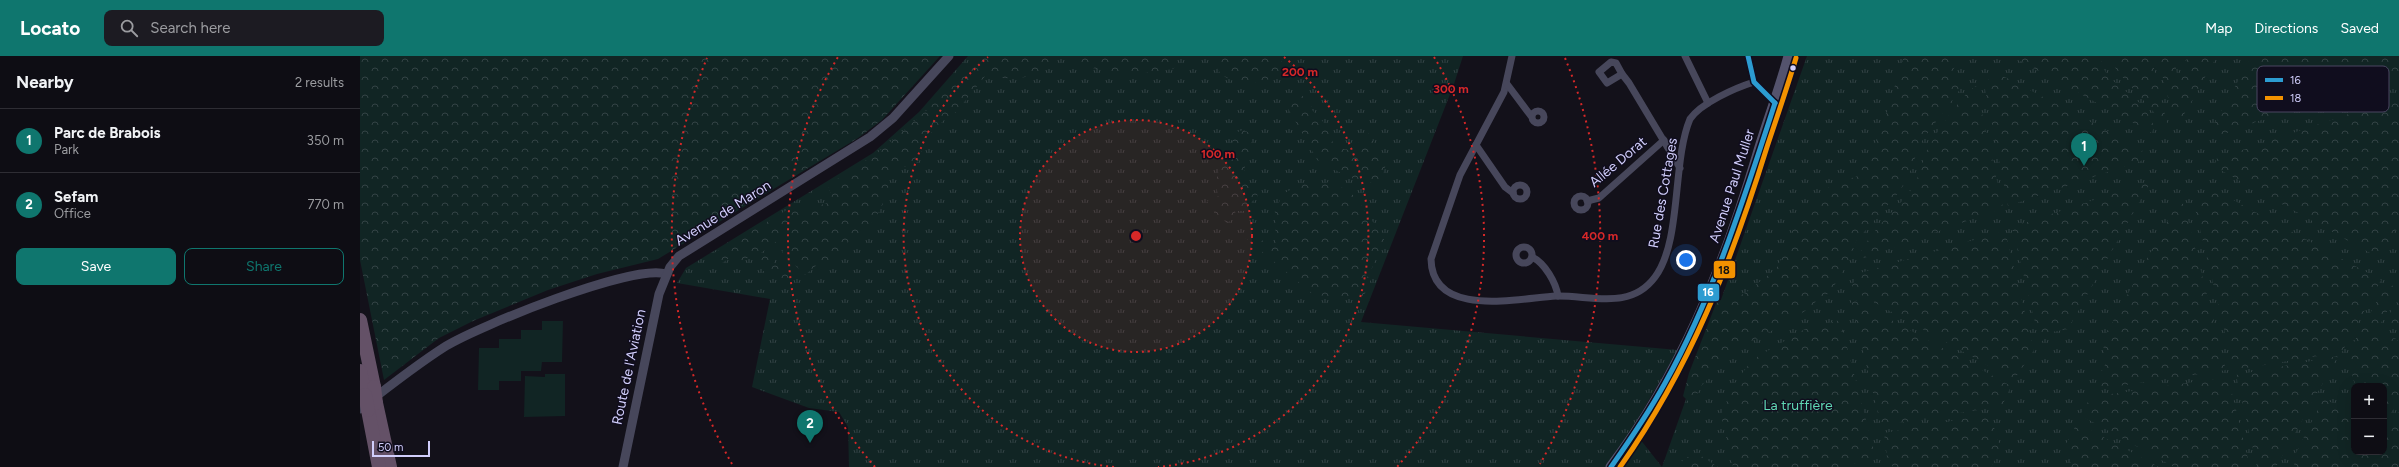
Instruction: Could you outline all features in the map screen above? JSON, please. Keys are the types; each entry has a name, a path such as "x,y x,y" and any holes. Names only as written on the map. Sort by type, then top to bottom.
{"highway":[{"path":"360,320 368,401 380,467"},
{"path":"360,371 368,401 390,467"}],"main road":[{"name":"Avenue Paul Muller","path":"1611,467 1664,388 1700,316 1726,251 1789,56"}],"street":[{"name":"Avenue de Maron","path":"666,274 673,262 691,247 807,178 870,137 893,118 949,56"},
{"name":"Rue des Cottages","path":"1512,56 1507,84 1456,183 1432,252 1431,265 1436,280 1451,292 1474,300 1493,302 1558,296 1601,300 1618,299 1634,294 1649,284 1659,270 1665,257 1690,119 1697,110 1708,103 1754,82"},
{"path":"1685,56 1708,103"},
{"path":"1748,56 1754,82 1775,103"},
{"path":"1622,74 1629,83 1680,168"},
{"path":"1507,84 1531,116"},
{"name":"Allée Dorat","path":"1587,202 1599,198 1664,140"},
{"path":"1476,145 1505,187 1513,193"},
{"path":"1532,257 1538,259 1556,286 1558,296"},
{"path":"368,401 447,346 500,320 558,298 629,277 653,272 666,274"},
{"name":"Route de l'Aviation","path":"623,467 645,352 659,294 666,274"}],"green space":[{"path":"360,56 940,56 882,120 858,138 658,259 597,274 548,290 473,321 439,338 384,380 360,260"},
{"path":"968,56 1463,56 1454,84 1361,322 1678,350 1632,429 1662,467 849,467 848,427 839,412 809,408 752,387 770,299 677,283 686,268 873,153 919,112"},
{"path":"975,56 1055,56 1050,64 1034,75 1005,78 986,75 956,112 944,120 918,146 924,155 921,159 915,164 908,166 895,166 881,177 889,184 885,200 880,210 866,229 844,246 837,260 829,265 818,264 805,275 782,252 791,238 789,232 761,253 732,264 729,258 721,264 709,256 792,207 808,208 833,202 828,185 876,154 926,111"},
{"path":"1072,56 1174,56 1176,65 1173,69 1124,76 1077,64"},
{"path":"1217,56 1283,56 1278,77 1244,86 1221,75 1217,67"},
{"path":"1807,56 2399,56 2399,467 1662,467"},
{"path":"1904,56 1960,56 1952,72 1964,84 1921,142 1908,177 1900,191 1857,240 1847,264 1830,293 1819,298 1810,308 1777,328 1742,346 1723,362 1702,385 1696,396 1700,404 1696,409 1683,396 1689,373 1717,301 1744,294 1776,269 1788,246 1794,222 1831,185 1858,176 1880,134"},
{"path":"2011,56 2101,56 2107,75 2136,99 2142,106 2154,126 2152,133"},
{"path":"2109,56 2151,56 2167,123 2162,124 2150,107 2124,79 2111,62"},
{"path":"2157,56 2174,56 2178,81 2188,56 2217,56 2182,118 2174,120"},
{"path":"2252,56 2399,56 2399,74 2389,77 2389,66 2257,66 2257,112 2283,112 2209,139 2207,137"},
{"path":"2001,75 2142,149 2143,160 2008,206 1984,84 1990,78"},
{"path":"1976,86 2003,208 1864,258 1861,252 1871,236 1912,189 1927,151 1939,130 1963,98"},
{"path":"1294,93 1310,99 1312,110 1326,125 1335,148 1351,150 1369,133 1386,164 1380,185 1351,178 1318,161 1285,103"},
{"path":"2399,97 2399,223 2381,259 2215,167 2216,159 2355,112 2389,112 2389,100"},
{"path":"1243,130 1250,133 1251,141 1251,148 1244,176 1246,183 1251,190 1258,189 1257,199 1252,201 1249,211 1235,211 1236,216 1227,223 1214,212 1207,201 1219,196 1216,183 1217,177 1225,159 1233,148 1232,134"},
{"path":"2151,181 2068,329 2052,332 2040,343 2012,227"},
{"path":"1329,182 1344,188 1353,195 1373,222 1381,228 1384,240 1372,268 1365,275 1371,279 1364,296 1348,298 1314,295 1242,235 1246,229 1268,243 1276,243 1275,215 1273,205 1279,203 1281,195 1303,183 1312,188"},
{"path":"2211,188 2381,280 2342,352 2234,370 2193,200 2205,196"},
{"path":"2177,203 2184,204 2226,370 2092,390 2105,365 2103,340"},
{"path":"2005,231 2034,350 2014,380 1854,291 1852,285 1860,273"},
{"path":"768,253 776,256 774,263 788,267 794,274 795,278 786,281 763,271 758,261"},
{"path":"2387,283 2399,289 2377,330 2385,340 2395,338 2399,342 2399,402 2387,419 2387,410 2391,407 2387,405 2387,383 2355,383 2349,366 2353,344"},
{"path":"1850,297 2011,386 2002,406 1881,426"},
{"path":"2399,300 2399,328 2391,323 2390,316 2393,307"},
{"name":"La truffière","path":"1840,320 1876,458 1840,467 1733,467 1721,415 1733,386 1752,360 1805,329"},
{"path":"542,321 563,321 562,362 542,362 541,371 521,371 521,381 499,381 499,390 478,390 479,348 499,348 499,339 521,339 521,330 542,330"},
{"path":"2338,356 2276,467 2257,467 2236,375"},
{"path":"545,374 565,374 565,416 524,417 525,376 545,377"},
{"path":"2228,377 2250,467 2174,467 2080,415 2091,397"},
{"path":"2323,399 2351,411 2351,455 2387,455 2387,427 2399,411 2399,467 2294,467 2295,455"},
{"path":"1990,414 2001,450 1991,467 1893,467 1887,457 1884,433"},
{"path":"2077,423 2159,467 2067,467 2071,463 2070,457 2063,450"},
{"path":"1698,454 1718,467 1680,467 1684,459"}],"transit line":[{"name":"16","path":"1748,56 1754,82 1775,103"},
{"name":"18","path":"1620,467 1645,430 1667,392 1688,353 1706,313 1739,232 1796,58"},
{"name":"16","path":"1611,467 1659,394 1683,350 1727,246 1775,103"}],"place":[{"name":"Parc de Brabois","path":"2084,166"},
{"name":"Sefam","path":"810,443"}]}
